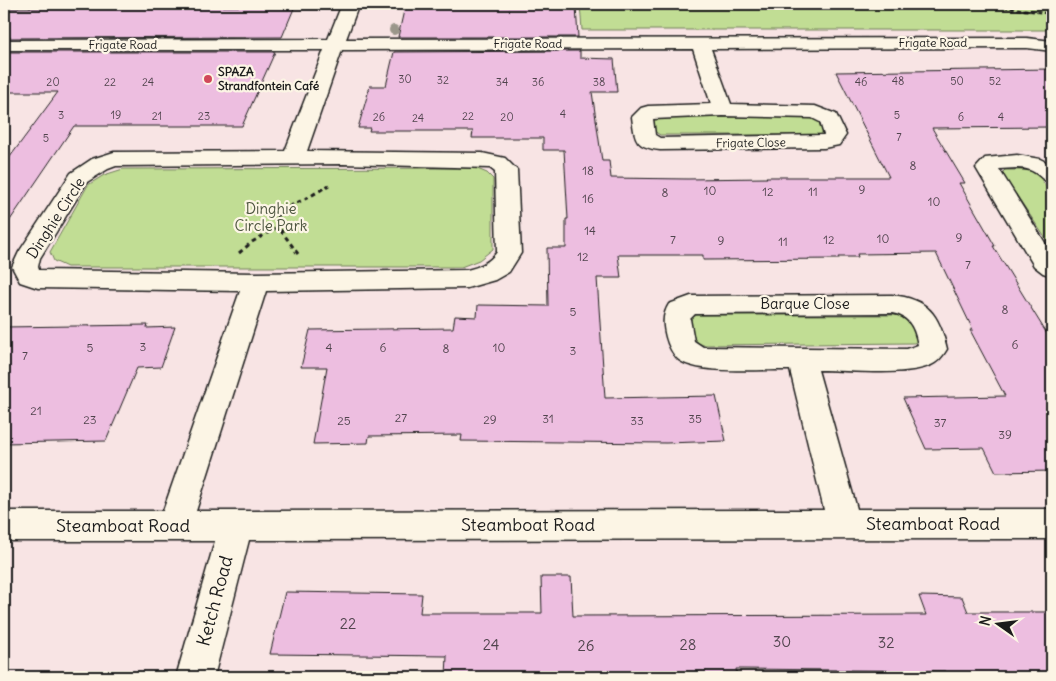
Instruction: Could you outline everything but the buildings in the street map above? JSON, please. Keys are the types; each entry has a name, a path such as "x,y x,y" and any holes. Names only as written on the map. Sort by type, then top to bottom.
{"street":[{"path":"294,157 350,4"},
{"path":"700,43 723,110"},
{"name":"Frigate Road","path":"4,45 1026,43 1052,46"},
{"name":"Frigate Close","path":"723,110 815,112 829,118 835,135 831,140 824,142 660,144 653,143 645,138 642,117 648,112 723,110"},
{"name":"Dinghie Circle","path":"343,157 482,160 497,163 506,170 509,253 500,266 486,274 467,279 256,282 38,279 29,276 25,267 28,258 79,178 100,164 114,159 343,157"},
{"path":"1052,177 1043,167 1025,162 993,163 987,168 1043,260 1052,267"},
{"path":"174,526 256,282"},
{"name":"Barque Close","path":"892,304 913,309 920,316 932,341 932,349 922,357 907,360 801,359 702,358 692,356 681,345 676,317 678,311 691,305 892,304"},
{"path":"801,359 844,524"},
{"name":"Steamboat Road","path":"4,526 1052,524"},
{"name":"Ketch Road","path":"195,677 236,525"}],"path":[{"path":"985,4 1052,14"},
{"path":"303,281 302,265 295,245 278,228 278,218 281,210 314,195 330,184 339,172 343,157"},
{"path":"227,281 236,258 245,244 261,238 278,228"}],"green space":[{"path":"580,4 1052,4 1052,30 582,30"},
{"path":"809,117 821,121 826,132 819,135 660,135 654,131 653,118"},
{"name":"Dinghie Circle Park","path":"475,168 487,173 493,179 493,249 479,260 461,267 67,267 54,261 50,252 88,185 104,175 123,169"},
{"path":"1005,170 1036,172 1052,195 1052,248 1003,175"},
{"path":"697,315 899,315 910,320 918,341 914,343 703,345 695,339 691,329 691,318"}],"place":[{"name":"SPAZA Strandfontein Café","path":"208,79"}]}
